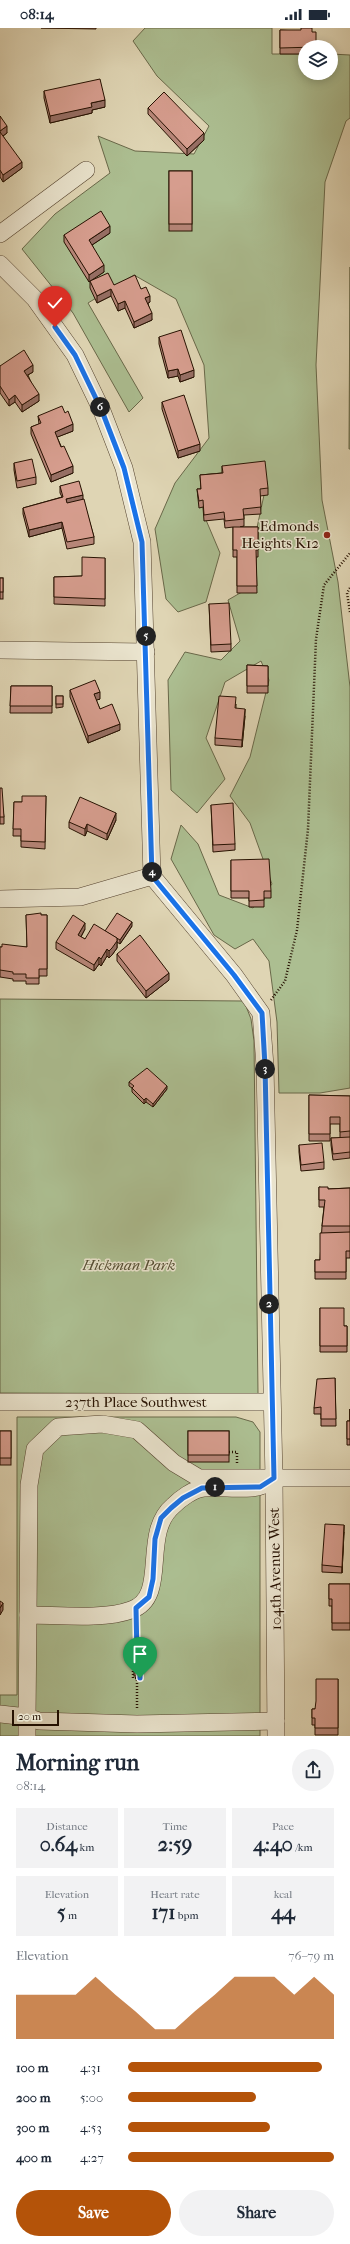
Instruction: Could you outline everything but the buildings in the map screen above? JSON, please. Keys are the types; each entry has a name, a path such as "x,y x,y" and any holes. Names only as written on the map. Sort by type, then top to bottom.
{"street":[{"path":"0,234 86,170"},
{"path":"0,264 35,299 75,355 102,411 124,468 142,542 152,876 234,975 262,1013"},
{"path":"0,650 146,652"},
{"path":"0,899 80,897 152,876"},
{"name":"104th Avenue West","path":"262,1013 265,1066 271,1402 274,1478 276,1729"},
{"name":"237th Place Southwest","path":"0,1402 271,1402"},
{"path":"27,1736 29,1485 35,1448 58,1427 102,1424 137,1430 174,1464 199,1478 350,1478"},
{"path":"28,1615 109,1615 136,1608 149,1597 153,1579 155,1539 161,1518 171,1508 183,1498 202,1488 260,1487 274,1478"},
{"path":"0,1714 27,1717 40,1721 276,1729"}],"path":[{"path":"262,1013 285,981 297,930 308,829 316,639 324,585 350,553"},
{"path":"350,588 347,594 350,612"},
{"path":"136,1608 137,1656 140,1656 140,1678 137,1678 137,1724"},
{"path":"137,1656 133,1656 133,1678 137,1678"}],"green space":[{"path":"145,28 272,28 272,54 298,54 298,80 338,80 338,54 350,55 350,118 346,121 325,182 316,365 322,500 338,582 350,687 350,1088 320,1093 279,1093 277,1022 269,961 253,939 235,949 214,935 171,859 181,825 198,844 219,895 253,908 272,884 250,823 230,796 250,757 269,680 261,661 225,682 206,738 225,779 197,813 171,790 168,680 185,652 221,660 240,641 228,600 254,585 255,537 267,481 249,465 206,520 220,553 206,602 178,612 166,599 155,529 175,483 209,438 204,365 176,299 134,275 88,303 143,398 129,412 73,313 22,249 55,214 110,173 98,136 135,151 194,154 209,126 157,76 133,41"},
{"path":"350,267 350,449 349,449"},
{"name":"Hickman Park","path":"0,999 244,1001 251,1019 254,1041 258,1394 0,1393"},
{"path":"17,1417 236,1417 253,1422 260,1432 260,1736 0,1736 0,1695 17,1695"}],"place":[{"name":"Edmonds Heights K12","path":"327,535"}],"route":[{"path":"55,327 75,355 102,411 124,468 142,542 152,876 234,975 262,1013 265,1066 271,1402 274,1478 260,1487 202,1488 183,1498 161,1518 155,1539 153,1579 149,1597 136,1608 137,1656 140,1656 140,1678"}]}
